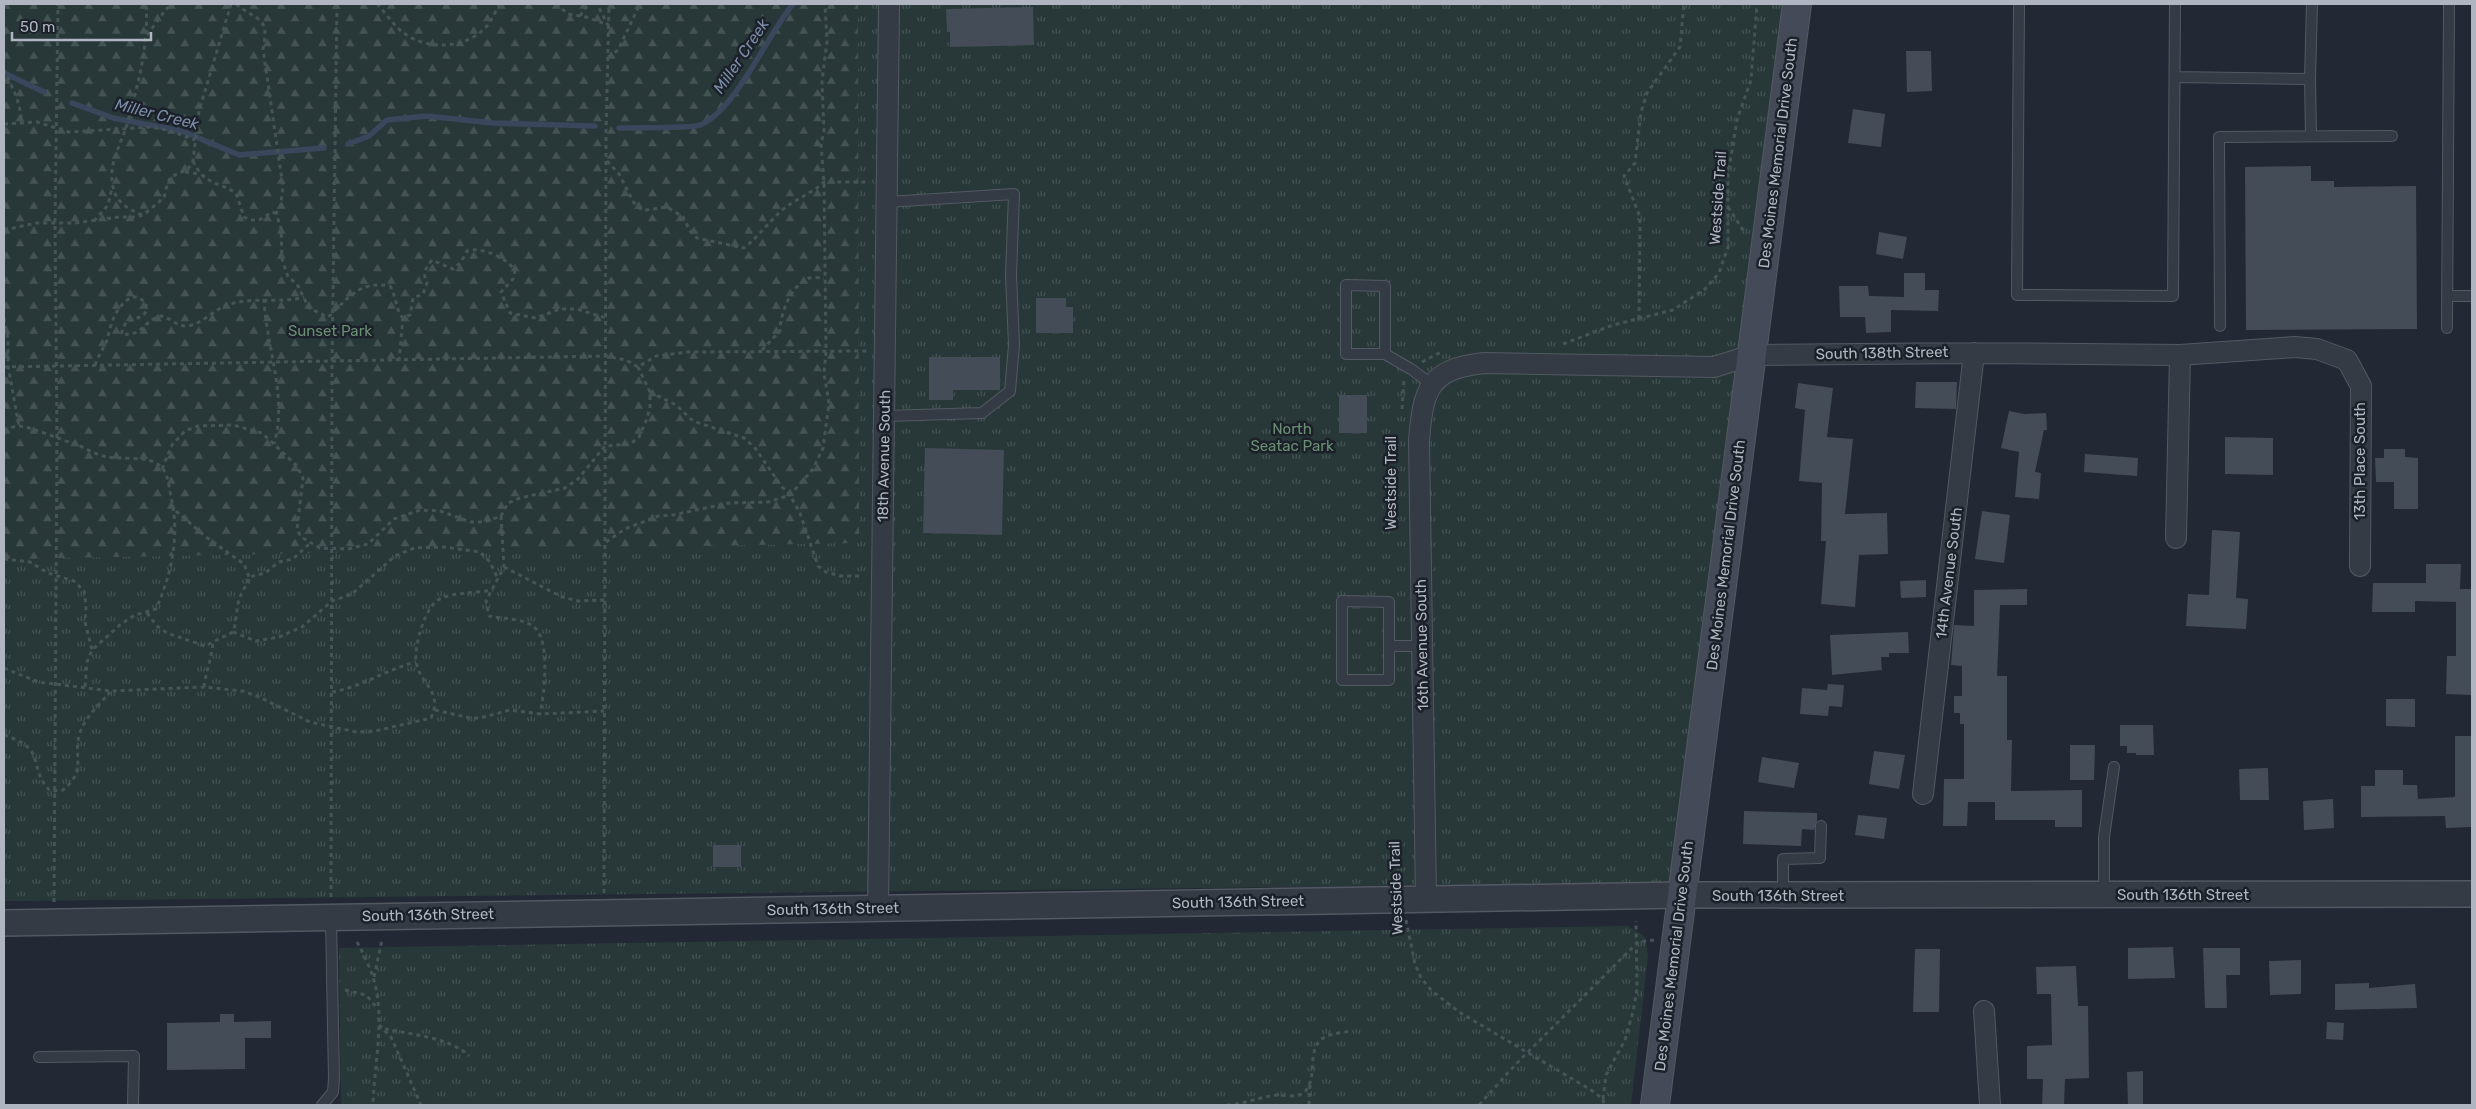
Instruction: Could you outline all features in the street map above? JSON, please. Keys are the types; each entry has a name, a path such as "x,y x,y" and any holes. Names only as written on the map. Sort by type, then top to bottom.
{"main road":[{"name":"Des Moines Memorial Drive South","path":"1655,1105 1797,4"}],"street":[{"name":"18th Avenue South","path":"878,909 889,4"},
{"name":"South 138th Street","path":"1429,388 1453,368 1484,363 1714,367 1752,355 1974,352 2180,355 2295,347 2317,348 2347,360"},
{"name":"14th Avenue South","path":"1924,794 1974,352"},
{"path":"2176,538 2180,355"},
{"name":"13th Place South","path":"2347,360 2361,386 2360,566"},
{"name":"16th Avenue South","path":"1416,900 1422,646 1419,441 1429,388"},
{"name":"South 136th Street","path":"4,923 1682,895 2472,894"},
{"path":"1984,1011 1990,1105"}],"lane":[{"path":"2019,4 2017,295 2173,296 2175,4"},
{"path":"2311,136 2312,4"},
{"path":"2447,328 2449,4"},
{"path":"2174,77 2310,79"},
{"path":"2220,326 2218,137 2392,136"},
{"path":"885,416 982,413 1010,391 1014,345 1011,275 1014,194 887,202"},
{"path":"1384,354 1385,286 1346,286 1346,354 1384,354 1411,369 1429,388"},
{"path":"2447,296 2472,296"},
{"path":"1342,601 1389,602 1389,646 1389,680 1342,680 1342,601"},
{"path":"1389,646 1422,646"},
{"path":"2104,895 2104,837 2114,766"},
{"path":"1783,896 1783,859 1820,858 1821,826"},
{"path":"322,1105 333,1092 331,917"},
{"path":"39,1057 134,1056 134,1105"}],"path":[{"path":"54,923 57,438 55,222 58,4"},
{"path":"93,221 108,205 112,187 114,157 125,129 146,37 146,4"},
{"path":"146,37 167,8 174,4"},
{"path":"231,4 199,111 193,161 199,174 209,182 236,193 244,217 252,220 262,220 271,212 276,213"},
{"path":"236,4 248,14 262,21 266,27 263,49 283,187 280,209 276,213"},
{"path":"331,917 332,362 337,4"},
{"path":"377,4 401,31 417,40 436,45 455,44 473,39 487,27 500,4"},
{"path":"556,4 568,14 608,25"},
{"path":"580,16 588,4"},
{"path":"596,4 608,25"},
{"path":"604,912 606,160 609,4"},
{"path":"608,57 618,50 640,4"},
{"path":"606,542 625,529 658,516 681,514 729,503 768,502 790,495 820,459 829,403 824,374 826,351 824,182 821,144 824,132 822,81 827,41 825,4"},
{"path":"1639,319 1640,217 1624,176 1635,163 1641,112 1647,93 1680,47 1684,4"},
{"name":"Westside Trail","path":"1557,345 1613,325 1673,310 1686,304 1705,290 1719,273 1728,247 1728,175 1736,120 1751,80 1757,4"},
{"path":"4,70 18,97 21,110 20,121"},
{"path":"4,124 20,121 37,122 69,132 150,127 168,130 195,140"},
{"path":"606,160 619,174 634,203 639,208 646,210 667,207 683,217 690,231 697,238 744,248 781,211 796,199 814,192 824,182 887,182"},
{"path":"184,172 193,161"},
{"path":"4,230 55,222 93,221 143,215 164,197 171,177 184,172 199,174"},
{"path":"112,187 116,196 124,205 143,215"},
{"path":"276,213 279,216 281,228 282,259 288,277 297,284 309,308 328,317 348,296 377,283 390,286 396,296 398,312 403,318 400,361"},
{"path":"403,318 410,315 413,298 423,294 427,283 425,270 432,260 440,262 446,268 453,270 461,262 467,251 475,248 499,258 512,266 515,271 513,279 501,292 510,313 536,318 560,310 577,310 606,318"},
{"path":"762,350 780,331 780,320 797,286 809,278 824,278"},
{"path":"95,365 107,338 107,330 112,320 125,301 132,297 145,302 147,310 143,316 126,322 121,334 130,335 141,331 148,322 161,316 184,326 196,324 204,316 225,306 264,299 279,299 288,302 304,298"},
{"path":"264,299 265,322 280,415 274,444"},
{"path":"4,318 8,339 6,366 19,426"},
{"path":"638,367 656,356 688,352 762,350 886,351"},
{"path":"1402,412 1402,387 1411,369 1445,350"},
{"path":"6,366 400,361 606,356 626,360 638,367 650,392 650,408 639,437 630,444 605,446 578,479 565,488 520,498 508,503 501,516 504,567 502,574 497,577 493,590 486,601 489,616 512,619 534,627 541,638 544,681 540,714"},
{"path":"650,392 676,404 694,421 744,438 755,448 782,487 790,495 804,522 818,566 826,572 841,576 882,576"},
{"path":"162,469 172,445 185,431 198,426 212,424 240,426 262,434 297,466 303,478 297,529 300,537 309,544 320,548 348,549 368,544 394,519 420,510 440,511 472,522 485,522 501,516"},
{"path":"4,431 19,426 83,446 107,457 153,461 169,478 175,510 176,532 168,576 156,609 135,615 121,624 92,650 87,662 85,688"},
{"path":"147,613 157,626 167,633 205,646 233,632 238,620 239,599 246,588 249,577 244,564 206,537 175,510"},
{"path":"249,577 265,573 280,562 293,559 309,544"},
{"path":"233,632 256,641 279,637 302,627 332,601 352,594 396,556 414,548 444,547 480,552 490,562 497,577"},
{"path":"4,559 30,562 56,576 74,581 84,591 86,606 85,622 92,650"},
{"path":"504,567 562,597 578,601 605,600"},
{"path":"4,668 38,682 111,691 204,687 249,693 295,716 356,732 375,731 430,718 435,710 432,690 416,662 417,650 427,610 437,600 449,596 493,590"},
{"path":"204,687 206,675 210,671 213,643"},
{"path":"332,692 351,689 400,666 416,662"},
{"path":"4,735 30,748 36,756 42,781 50,790 63,790 71,784 77,774 79,734 84,723 111,691"},
{"path":"435,710 470,718 480,718 510,710 540,714 604,711"},
{"name":"Westside Trail","path":"1416,900 1406,922 1415,964 1421,978 1431,990 1459,1012 1603,1099"},
{"path":"1604,1105 1606,1075 1625,1040 1634,1012 1637,989 1638,942 1636,921"},
{"path":"1479,1105 1528,1052 1638,942 1659,939"},
{"path":"374,978 382,940"},
{"path":"357,942 374,978 379,1010 374,1105"},
{"path":"333,991 345,990 366,995 379,1010"},
{"path":"379,1025 446,1043 457,1047 469,1056"},
{"path":"385,1028 421,1105"},
{"path":"1309,1105 1314,1056 1321,1040 1326,1036 1351,1031"},
{"path":"1228,1105 1274,1096 1298,1096 1306,1091 1310,1084"}],"green space":[{"name":"Sunset Park","path":"4,4 872,4 870,550 273,898 4,901"},
{"name":"North Seatac Park","path":"858,4 1784,4 1674,883 4,901 4,559 859,543"},
{"path":"1628,926 1645,937 1648,956 1631,1105 341,1105 339,948"}],"building":[{"path":"1033,7 1034,45 950,47 950,32 947,32 946,9"},
{"path":"1906,51 1931,51 1932,91 1907,92"},
{"path":"1853,109 1885,114 1881,147 1848,143"},
{"path":"2311,166 2311,181 2334,181 2334,187 2416,186 2417,329 2246,330 2245,167"},
{"path":"1879,232 1907,237 1903,259 1876,254"},
{"path":"1904,273 1925,273 1925,290 1939,290 1938,311 1891,310 1891,332 1866,333 1865,317 1840,317 1839,286 1868,286 1869,296 1904,297"},
{"path":"1036,298 1066,298 1066,307 1073,307 1073,333 1036,333"},
{"path":"929,357 1000,357 1000,390 953,390 953,400 929,400"},
{"path":"1916,382 1957,382 1956,409 1915,408"},
{"path":"1798,383 1833,388 1827,437 1853,439 1845,514 1887,513 1888,554 1859,555 1855,607 1821,604 1826,541 1821,541 1822,483 1799,481 1805,410 1795,408"},
{"path":"1339,395 1367,395 1367,433 1339,433"},
{"path":"2009,411 2024,414 2046,413 2047,430 2044,430 2035,472 2041,473 2039,499 2015,497 2019,452 2001,448"},
{"path":"2225,437 2273,438 2273,475 2225,474"},
{"path":"925,448 1004,450 1002,535 923,533"},
{"path":"2384,449 2405,449 2405,457 2418,458 2418,509 2394,509 2394,482 2376,482 2375,458 2384,458"},
{"path":"2085,454 2138,458 2137,476 2084,472"},
{"path":"1982,511 2010,515 2004,563 1975,559"},
{"path":"2212,530 2240,532 2236,598 2248,599 2246,629 2186,626 2188,594 2209,595"},
{"path":"2426,564 2461,564 2460,589 2472,589 2472,695 2446,694 2447,656 2456,656 2456,602 2415,601 2415,612 2372,612 2373,583 2426,583"},
{"path":"1926,580 1926,597 1901,598 1900,581"},
{"path":"2027,589 2027,605 2000,605 1997,676 2007,676 2007,740 2012,740 2011,791 2082,790 2082,827 2055,827 2055,820 1995,820 1995,802 1968,802 1967,826 1943,826 1944,779 1964,779 1964,724 1960,724 1960,713 1954,713 1954,696 1962,696 1962,666 1951,665 1954,625 1974,626 1974,590"},
{"path":"1908,632 1909,653 1889,653 1889,657 1881,657 1882,670 1832,675 1830,635"},
{"path":"1828,684 1844,685 1842,707 1829,706 1828,716 1800,714 1802,688 1827,690"},
{"path":"2386,699 2415,699 2415,727 2386,726"},
{"path":"2120,725 2153,725 2154,755 2127,753 2127,746 2120,746"},
{"path":"2455,736 2472,736 2472,827 2446,828 2445,816 2361,817 2361,786 2375,786 2375,770 2403,770 2403,785 2417,785 2418,799 2455,797"},
{"path":"2070,745 2095,745 2094,780 2070,780"},
{"path":"1874,751 1905,755 1899,789 1869,784"},
{"path":"1762,757 1799,763 1794,788 1758,782"},
{"path":"2268,768 2269,800 2240,800 2239,769"},
{"path":"2333,799 2334,828 2304,830 2303,801"},
{"path":"1744,811 1817,813 1817,821 1814,830 1802,829 1801,846 1743,844"},
{"path":"1858,815 1887,818 1884,839 1855,835"},
{"path":"713,845 741,845 741,867 713,867"},
{"path":"2173,947 2175,978 2128,979 2128,948"},
{"path":"2203,948 2240,948 2240,975 2226,975 2227,1008 2205,1008"},
{"path":"1915,949 1940,949 1939,1012 1913,1012"},
{"path":"2301,960 2301,994 2270,995 2269,961"},
{"path":"2076,966 2078,1006 2088,1006 2089,1078 2065,1079 2064,1105 2042,1105 2043,1079 2027,1079 2027,1046 2052,1045 2051,994 2037,994 2036,967"},
{"path":"2369,983 2369,988 2415,984 2417,1008 2335,1010 2335,984"},
{"path":"220,1014 234,1014 234,1022 271,1021 271,1038 245,1038 245,1069 167,1070 167,1023 220,1022"},
{"path":"2327,1022 2344,1023 2343,1040 2326,1039"},
{"path":"2143,1071 2143,1105 2128,1105 2127,1072"}],"waterway":[{"name":"Miller Creek","path":"619,128 694,126 700,125 713,117 738,88 793,4"},
{"name":"Miller Creek","path":"4,73 44,92"},
{"name":"Miller Creek","path":"72,103 113,118 182,131 239,155 324,148"},
{"name":"Miller Creek","path":"348,144 369,136 387,120 427,116 493,123 595,126"}]}
